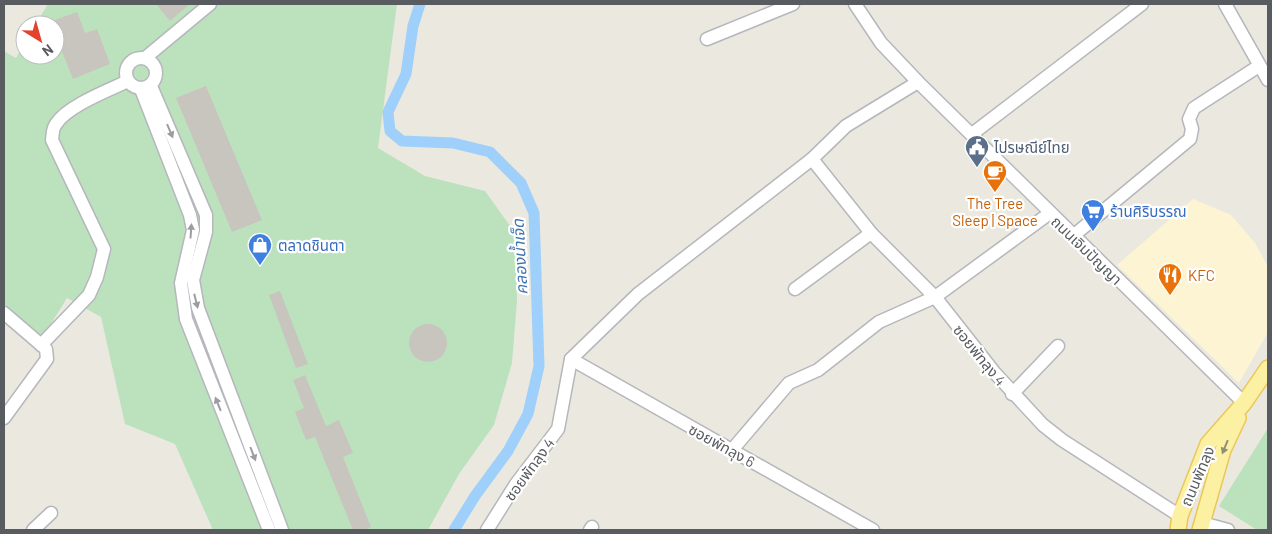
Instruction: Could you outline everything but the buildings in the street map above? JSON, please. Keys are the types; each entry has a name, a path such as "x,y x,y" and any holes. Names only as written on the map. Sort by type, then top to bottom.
{"main road":[{"name":"ถนนพัทลุง","path":"1179,523 1208,444 1244,403 1268,368"},
{"name":"ถนนพัทลุง","path":"1201,526 1223,450 1244,403"}],"street":[{"path":"146,87 133,87 128,81 126,71 130,62 145,58 210,4"},
{"path":"707,39 793,4"},
{"name":"ถนนเจิมปัญญา","path":"855,4 881,43 918,82 1244,403"},
{"path":"972,134 1142,4"},
{"path":"1225,4 1268,80"},
{"path":"145,58 154,64 157,73 146,87"},
{"path":"1073,236 1190,138 1192,129 1189,119 1194,108 1259,66"},
{"path":"41,345 89,295 97,277 104,249 52,140 53,130 57,122 75,108 128,81"},
{"path":"571,359 638,294 812,159 846,126 918,82"},
{"path":"146,87 206,215 206,232 190,269 181,283 184,312 210,384 269,530"},
{"name":"ซอยพัทลุง 4","path":"812,159 871,233 935,296 1012,394 1062,440 1179,523"},
{"path":"732,450 789,383 818,370 878,322 935,296 1050,213"},
{"path":"795,289 871,233"},
{"path":"190,269 198,308 282,530"},
{"path":"4,418 47,359 46,349 5,318"},
{"path":"1012,394 1058,346"},
{"name":"ซอยพัทลุง 4","path":"487,530 516,484 558,430 571,359"},
{"name":"ซอยพัทลุง 6","path":"571,359 872,530"},
{"path":"210,384 223,376"},
{"path":"33,530 51,512"},
{"path":"1201,526 1228,530"}],"shaded area":[{"path":"1193,199 1231,215 1255,243 1268,267 1268,332 1239,383 1117,265"}],"green space":[{"name":"ตลาดชินตา","path":"48,4 397,4 378,148 425,176 485,191 516,234 517,301 512,363 494,425 459,474 428,530 213,530 175,444 125,424 101,317 67,298 41,340 4,304 4,51 15,57 15,65 65,65 65,15 41,15"},
{"path":"1268,428 1268,530 1257,530 1219,506"}],"waterway":[{"name":"คลองน้ำเจ็ด","path":"420,4 413,26 406,74 388,112 390,131 402,141 453,143 490,152 521,183 534,213 539,366 528,414 508,451 475,496 454,530"}],"place":[{"name":"ไปรษณีย์ไทย","path":"977,168"},
{"name":"The Tree Sleep | Space","path":"995,193"},
{"name":"ร้านศิริบรรณ","path":"1093,232"},
{"name":"ตลาดชินตา","path":"260,266"},
{"name":"KFC","path":"1170,296"}]}
